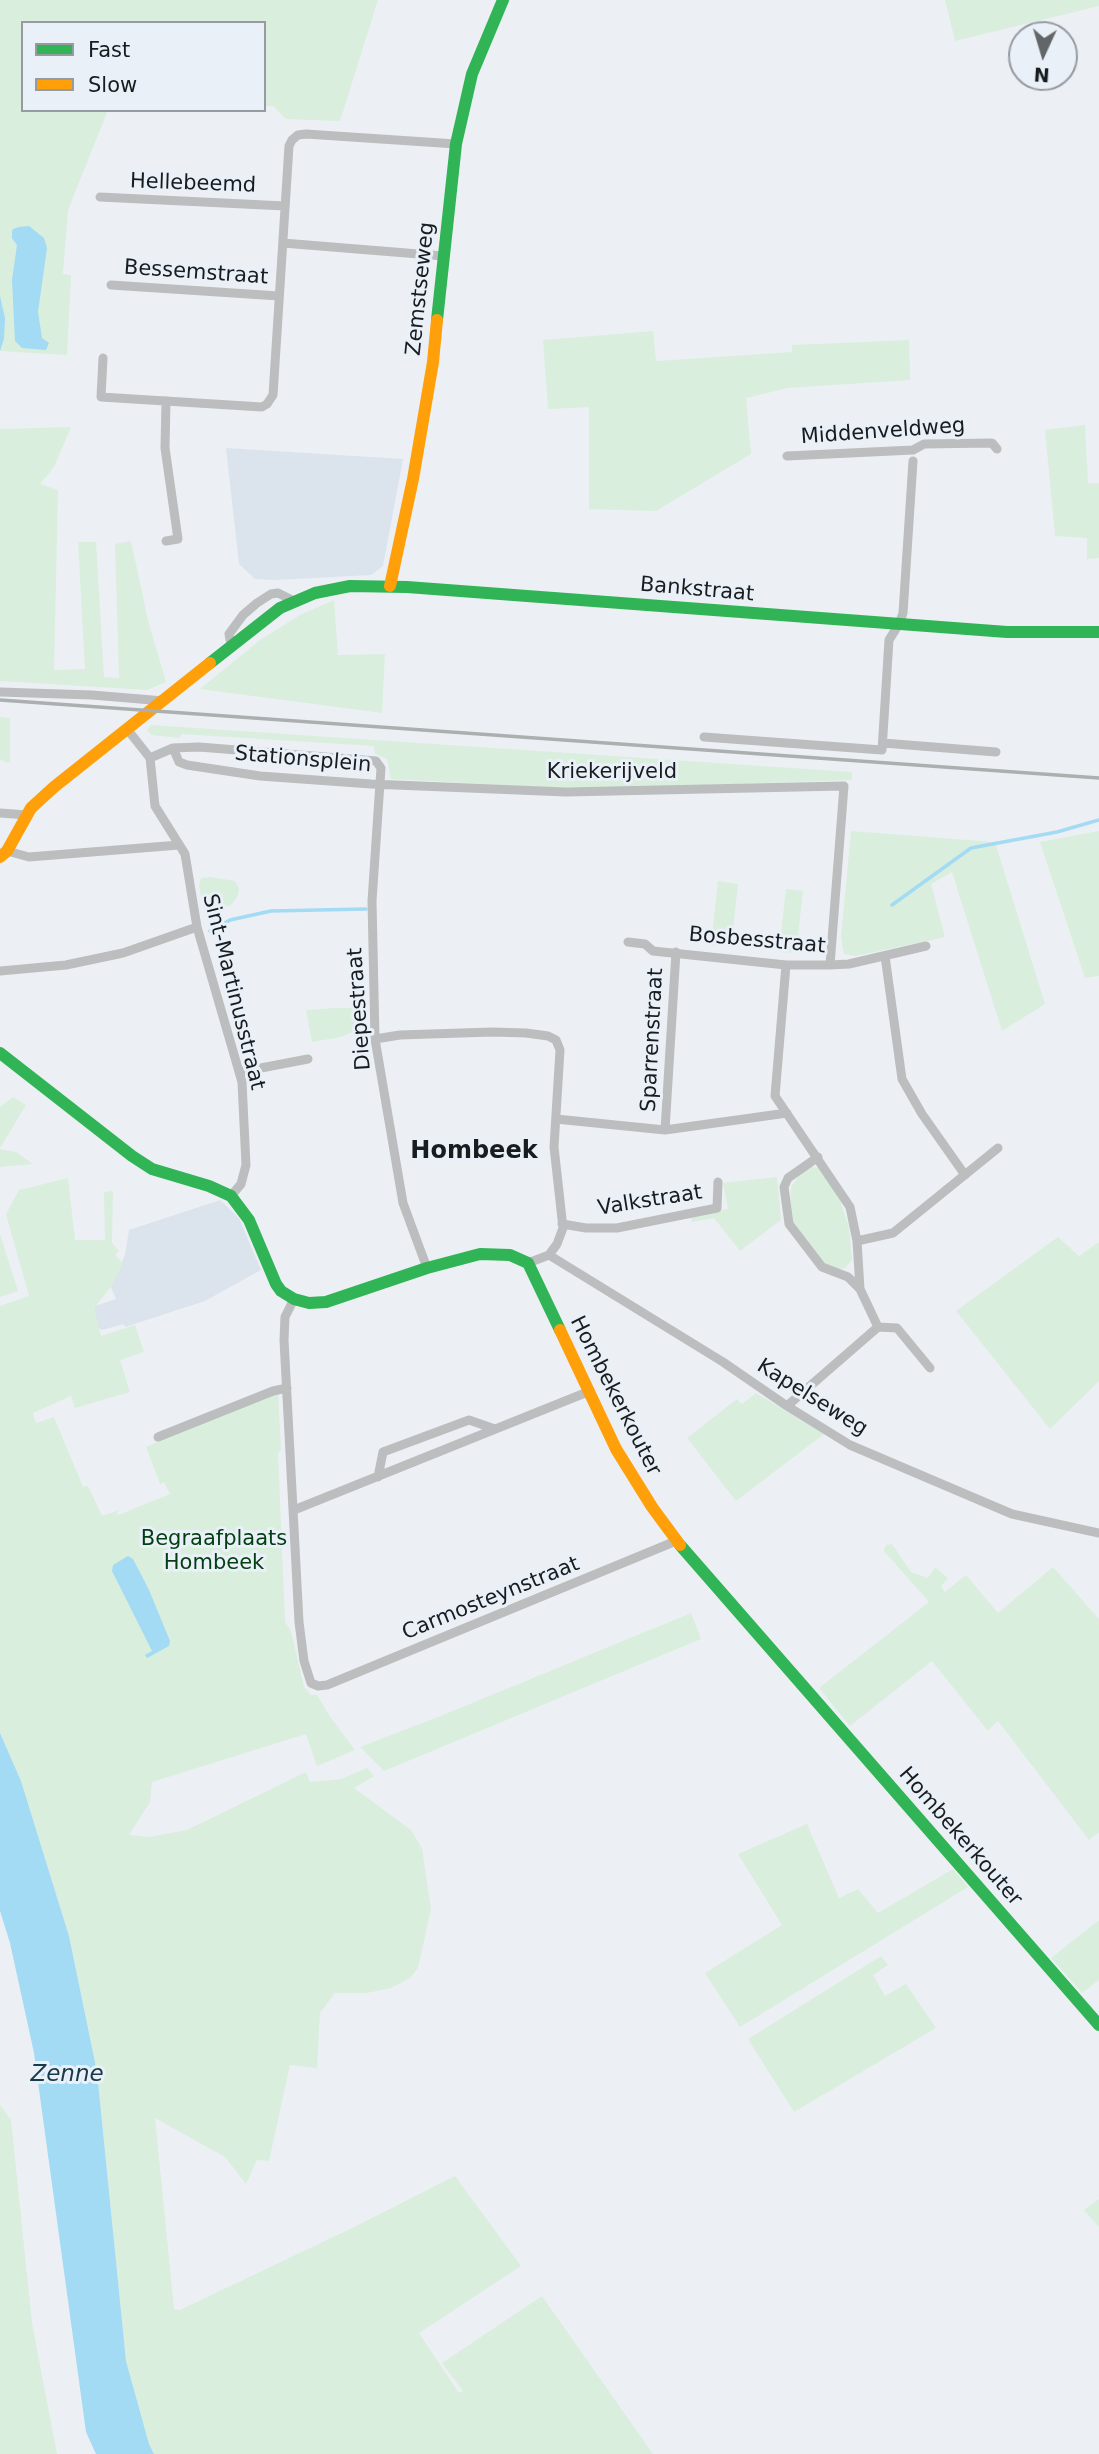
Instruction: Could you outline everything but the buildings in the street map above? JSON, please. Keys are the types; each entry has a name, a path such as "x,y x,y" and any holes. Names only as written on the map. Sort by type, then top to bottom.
{"street":[{"name":"Zemstseweg","path":"390,586 413,480 433,362 456,144 472,74 503,0"},
{"path":"103,358 101,397 262,407 267,404 272,394 289,146 298,135 456,144"},
{"name":"Hellebeemd","path":"100,197 285,206"},
{"path":"283,243 443,256"},
{"name":"Bessemstraat","path":"111,285 279,296"},
{"path":"166,401 165,448 178,540 166,541"},
{"name":"Middenveldweg","path":"788,456 913,450 924,444 992,443 997,449"},
{"name":"Middenveldweg","path":"883,743 888,640 900,624 903,613 913,461"},
{"name":"Bankstraat","path":"3,854 27,815 54,787 268,617 294,601 315,593 350,586 390,586 900,624 1042,633 1099,632"},
{"path":"0,692 164,701"},
{"path":"127,729 150,758"},
{"path":"704,737 882,750 883,743 996,752"},
{"name":"Stationsplein","path":"150,758 173,748 205,747 376,761 381,768 381,784 260,776 187,765 179,762 173,748"},
{"name":"Sint-Martinusstraat","path":"150,758 155,806 185,854 197,927 240,1073 246,1165 241,1184 231,1196"},
{"name":"Kriekerijveld","path":"381,784 566,792 844,786 830,965"},
{"name":"Diepestraat","path":"381,784 372,901 375,1039 403,1203 427,1268"},
{"path":"0,814 27,815"},
{"path":"3,854 29,857 179,845"},
{"path":"0,971 66,965 122,953 197,927"},
{"name":"Bosbesstraat","path":"628,942 645,944 653,951 786,965 849,964 926,946"},
{"name":"Sparrenstraat","path":"665,1130 676,952"},
{"path":"885,956 902,1079 922,1114 965,1175"},
{"path":"786,965 775,1096 850,1207 857,1241 860,1289"},
{"path":"0,1053 152,1169 209,1186 231,1196 249,1220 276,1284 294,1300 309,1303 326,1301 427,1268 486,1253 510,1255 528,1263 549,1255 557,1244 562,1224 554,1147 560,1050 556,1040 548,1036 492,1031 400,1035 375,1039"},
{"path":"240,1073 309,1059"},
{"path":"556,1119 665,1130 787,1114"},
{"path":"857,1241 893,1233 998,1148"},
{"path":"818,1157 788,1178 784,1187 789,1224 822,1267 848,1277 860,1289 878,1327"},
{"name":"Valkstraat","path":"562,1224 586,1228 618,1228 717,1208 718,1182"},
{"name":"Kapelseweg","path":"549,1255 723,1362 850,1445 1012,1514 1099,1533"},
{"name":"Hombekerkouter","path":"528,1263 616,1449 676,1541 1099,2025"},
{"path":"294,1300 284,1324 294,1510 590,1391"},
{"path":"787,1406 878,1327 897,1328 930,1368"},
{"path":"158,1437 273,1391 287,1388"},
{"path":"378,1477 383,1452 469,1420 495,1429"},
{"name":"Carmosteynstraat","path":"294,1510 300,1643 306,1671 312,1683 318,1686 327,1685 676,1541"}],"shaded area":[{"path":"226,448 403,459 383,566 371,575 255,579 239,564"},
{"path":"220,1200 239,1218 261,1270 205,1301 125,1327 124,1324 102,1330 97,1327 93,1314 95,1306 116,1299 111,1287 125,1255 129,1230"}],"green space":[{"path":"0,0 378,0 340,121 286,119 273,106 266,106 266,21 21,21 21,112 107,112 68,210 63,274 71,275 67,355 0,351"},
{"path":"945,0 1099,0 1099,6 1037,21 1008,21 1008,28 955,41"},
{"path":"653,331 656,361 792,352 792,345 909,340 910,380 788,388 746,398 751,454 656,511 589,509 589,407 548,409 543,340"},
{"path":"1085,425 1088,483 1099,483 1099,558 1087,559 1087,538 1055,536 1045,430"},
{"path":"71,427 54,467 40,484 58,490 54,670 85,669 78,542 96,542 104,677 119,678 115,544 131,541 148,620 166,682 147,690 0,681 0,429"},
{"path":"334,600 338,655 385,654 382,713 200,689 260,640 300,615"},
{"path":"0,717 10,718 10,763 0,760"},
{"path":"151,725 852,772 852,780 648,787 542,787 391,779 387,759 375,754 374,746 181,734 180,738 151,735 147,730"},
{"path":"851,831 995,842 1045,1004 1002,1031 952,872 931,884 945,937 856,956 844,954 841,937"},
{"path":"1099,831 1099,976 1085,978 1040,842"},
{"path":"201,878 235,881 239,888 238,896 231,905 208,913 204,909 199,886"},
{"path":"718,881 738,884 731,947 711,945"},
{"path":"786,889 803,891 796,953 779,952"},
{"path":"364,1008 363,1024 341,1037 312,1042 306,1010"},
{"path":"13,1097 26,1105 0,1148 0,1107"},
{"path":"0,1149 16,1152 33,1164 0,1167"},
{"path":"811,1167 819,1168 826,1175 840,1200 849,1228 852,1260 845,1268 824,1265 792,1224 791,1187 800,1174"},
{"path":"777,1177 781,1220 740,1251 714,1218 692,1222 691,1217 728,1209 723,1183"},
{"name":"Begraafplaats Hombeek","path":"68,1178 75,1240 105,1240 104,1192 113,1191 112,1243 119,1251 115,1255 123,1263 111,1287 94,1308 101,1336 135,1325 144,1352 120,1360 130,1392 75,1408 71,1396 33,1413 36,1423 54,1417 83,1487 88,1486 102,1516 119,1510 116,1516 170,1494 164,1482 160,1484 146,1447 278,1390 285,1622 291,1631 304,1687 311,1695 317,1695 355,1750 317,1766 306,1734 152,1782 150,1802 129,1835 149,1837 187,1830 306,1772 310,1782 341,1779 367,1768 374,1776 354,1788 411,1830 422,1848 431,1909 418,1968 410,1978 391,1988 367,1993 335,1993 320,2013 317,2068 290,2065 269,2161 257,2160 246,2184 225,2157 155,2118 174,2309 180,2310 455,2176 521,2266 419,2333 459,2393 463,2391 442,2363 542,2296 653,2454 154,2454 149,2444 126,2361 97,2072 69,1936 21,1781 0,1733 0,1306 29,1296 6,1214 19,1190"},
{"path":"0,1234 18,1291 0,1297"},
{"path":"1058,1237 1079,1256 1099,1242 1099,1381 1050,1429 956,1311"},
{"path":"756,1393 824,1434 736,1501 687,1438 737,1399 742,1404"},
{"path":"892,1544 911,1572 928,1578 935,1567 948,1578 941,1586 945,1592 966,1575 998,1613 1053,1567 1099,1619 1099,1832 1089,1840 998,1721 988,1731 932,1661 850,1726 819,1688 929,1602 884,1551 886,1545"},
{"path":"691,1613 701,1639 384,1771 360,1747 443,1715"},
{"path":"807,1824 839,1898 858,1889 878,1913 953,1869 968,1887 740,2027 705,1973 782,1925 738,1854"},
{"path":"1099,1920 1099,1980 1082,1993 1051,1958"},
{"path":"881,1956 888,1965 873,1975 885,1996 906,1984 936,2028 794,2112 748,2039"},
{"path":"0,2105 11,2120 32,2323 57,2454 0,2454"},
{"path":"1099,2199 1099,2227 1084,2210"}],"water":[{"path":"29,226 44,238 47,248 38,312 42,338 49,343 46,350 22,348 15,341 12,280 17,245 12,238 12,232 13,229"},
{"path":"0,296 5,318 4,339 0,351"},
{"path":"128,1556 133,1559 149,1590 170,1641 169,1646 147,1658 145,1655 152,1651 112,1571 113,1565"},
{"name":"Zenne","path":"0,1733 21,1781 69,1936 97,2072 126,2361 154,2454 96,2454 86,2432 34,2053 10,1943 0,1911"}],"waterway":[{"path":"892,905 971,848 1057,832 1099,820"},
{"path":"210,931 230,920 271,911 366,909"}],"railway":[{"path":"0,700 1099,778"}],"traffic: fast":[{"path":"437,320 456,144 472,74 503,0"},
{"path":"210,663 280,608 315,593 350,586 407,587 1007,632 1099,632"},
{"path":"0,1053 152,1169 209,1186 231,1196 249,1220 276,1284 281,1291 294,1299 309,1303 326,1302 427,1268 480,1254 510,1255 528,1263 560,1330"},
{"path":"680,1545 1099,2025"}],"traffic: slow":[{"path":"390,586 413,479 433,362 437,320"},
{"path":"0,857 7,851 31,808 210,663"},
{"path":"560,1330 616,1449 652,1507 680,1545"}],"district":[{"name":"Hombeek","path":"474,1152"}]}
